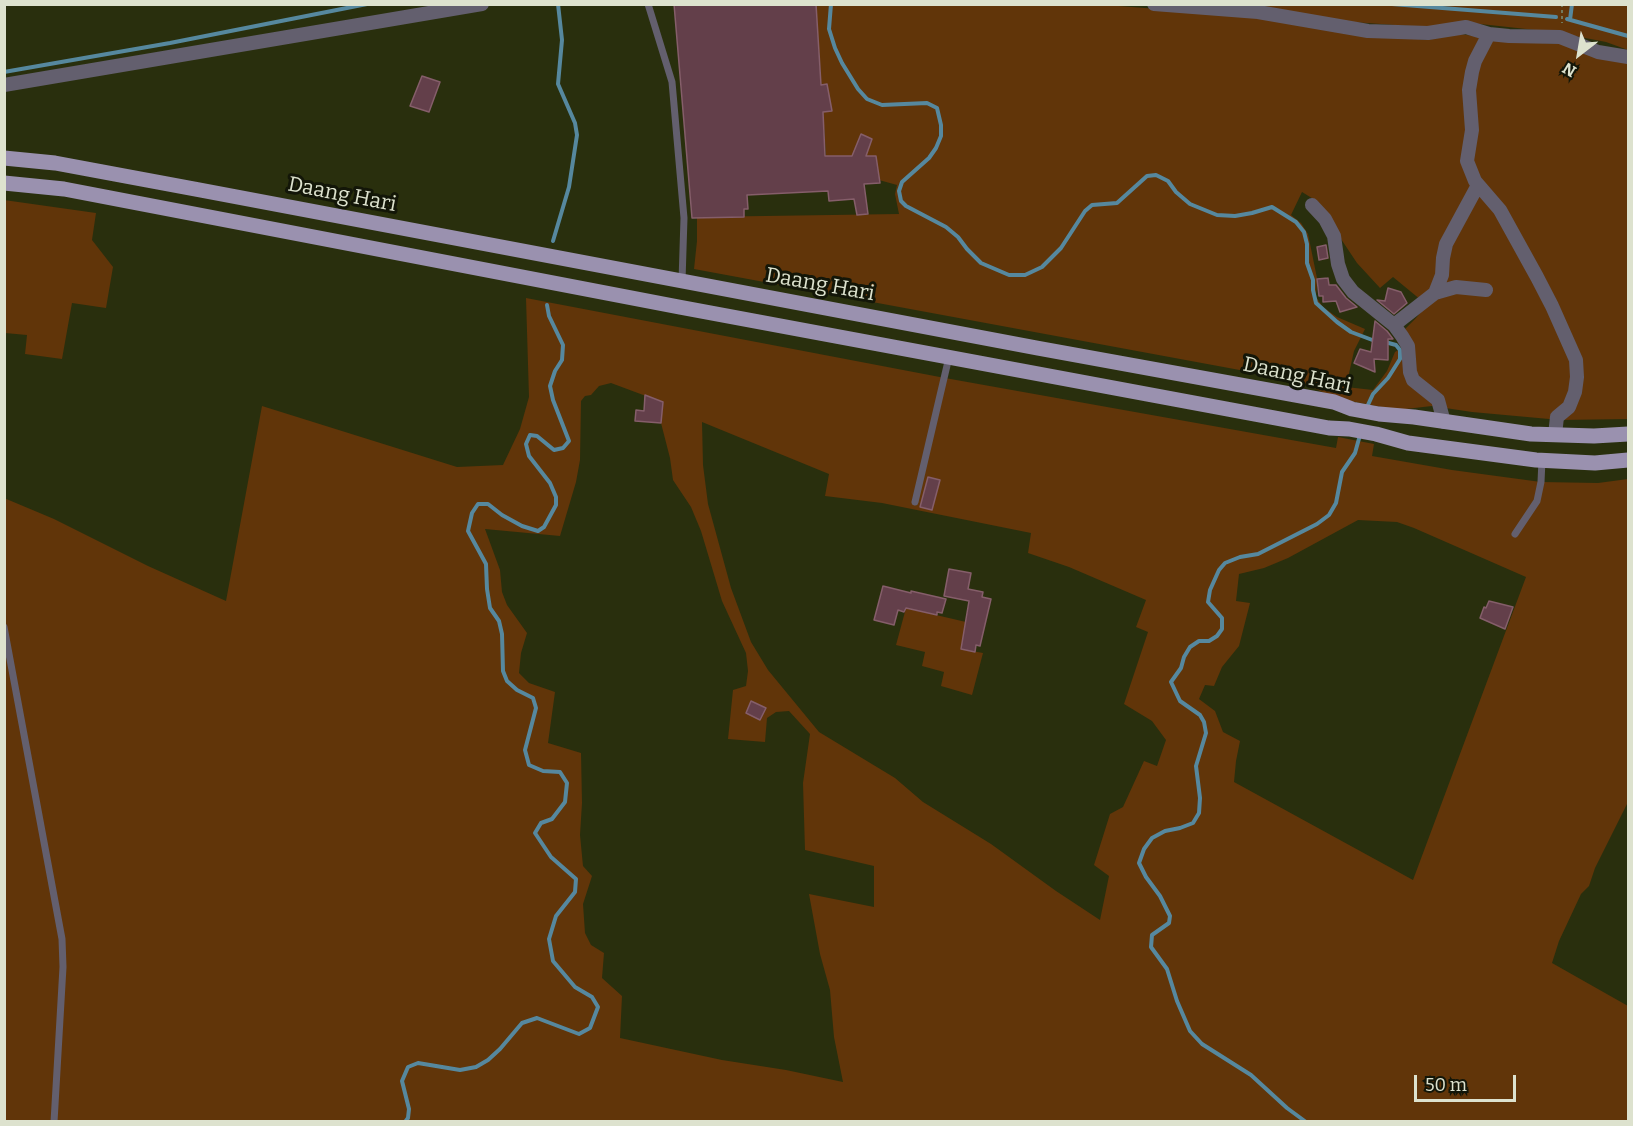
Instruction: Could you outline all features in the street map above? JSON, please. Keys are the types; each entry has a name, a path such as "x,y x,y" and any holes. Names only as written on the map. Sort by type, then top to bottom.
{"main road":[{"name":"Daang Hari","path":"4,158 55,163 1334,402 1352,409 1379,414 1530,434 1594,436 1629,434"},
{"name":"Daang Hari","path":"4,183 86,193 668,305 1329,428 1376,434 1408,443 1542,460 1595,463 1629,460"},
{"path":"927,353 931,328"}],"street":[{"path":"4,85 482,4"},
{"path":"1154,4 1258,12 1368,31 1428,33 1466,27 1489,34 1560,38 1598,52 1629,57"},
{"path":"1489,34 1475,61 1469,90 1472,130 1467,161 1478,185 1505,219 1552,306 1576,360 1575,392 1569,407 1557,417 1555,435"},
{"path":"1435,293 1442,275 1446,244 1478,185"},
{"path":"1312,204 1325,219 1334,236 1338,264 1343,279 1359,298 1394,325 1408,346 1410,372 1413,380 1438,400 1444,422"},
{"path":"1394,325 1435,293 1456,287 1486,290"}],"lane":[{"path":"648,4 672,82 684,218 682,281"},
{"path":"915,502 949,357"},
{"path":"1515,534 1537,501 1542,460"},
{"path":"4,627 62,939 63,967 54,1122"}],"path":[{"path":"1560,38 1562,4"}],"shaded area":[{"path":"816,5 1106,5 1235,15 1426,40 1459,34 1521,42 1565,44 1628,63 1628,419 1560,420 1432,406 1397,410 1335,398 1299,381 694,269 697,217 899,214 895,194 897,185 879,180 876,156 826,156","holes":["1302,192 1315,200 1357,263 1380,288 1393,277 1427,305 1405,329 1411,342 1395,352 1387,371 1373,390 1346,387 1354,351 1365,329 1337,317 1323,307 1316,297 1317,278 1308,234 1301,223 1291,215"]},
{"path":"1223,5 1628,5 1628,50 1606,42 1554,32 1471,23 1437,28 1353,22"},
{"path":"4,200 96,213 92,240 113,267 106,308 72,303 62,359 25,354 27,335 5,333"},
{"path":"526,298 945,378 1336,448 1338,437 1374,444 1372,456 1452,470 1541,482 1598,483 1628,479 1628,802 1595,868 1589,886 1581,894 1559,941 1552,963 1628,1006 1628,1121 5,1121 4,498 54,519 148,566 226,601 262,406 457,467 503,465 520,429 529,397","holes":["611,383 662,402 661,423 673,480 691,507 701,531 722,601 746,653 748,671 746,686 733,690 728,739 765,742 767,718 776,712 789,711 810,734 803,783 805,850 874,866 874,907 809,894 820,954 830,990 834,1037 843,1082 722,1060 620,1038 622,996 602,978 604,953 591,945 585,933 583,904 592,876 583,866 580,835 581,753 548,743 555,692 529,683 519,673 521,653 527,633 507,605 502,592 500,570 485,529 560,536 580,460 581,401 599,386","702,422 829,474 825,496 882,503 1031,533 1028,553 1069,567 1146,600 1136,627 1148,632 1124,704 1152,721 1166,740 1157,766 1144,761 1123,807 1110,814 1094,865 1109,876 1100,920 991,844 923,802 895,778 819,732 768,670 751,642 731,588 708,504 703,465","1358,520 1397,522 1526,577 1413,880 1234,782 1240,741 1223,732 1215,711 1199,699 1205,685 1214,686 1222,667 1239,646 1250,603 1236,601 1239,574 1264,568 1288,558"]},
{"path":"906,608 966,622 961,649 983,653 972,695 941,686 944,672 922,666 925,652 896,645"}],"building":[{"path":"674,4 816,4 821,85 827,84 832,111 823,112 825,156 852,156 861,134 872,139 866,156 876,156 880,183 864,184 868,214 857,215 854,199 829,201 828,191 747,195 748,209 744,209 744,217 692,218"},
{"path":"422,76 440,82 429,112 410,106"},
{"path":"1326,245 1328,258 1319,260 1317,247"},
{"path":"1328,278 1329,285 1336,285 1357,307 1340,312 1336,301 1323,302 1323,296 1319,296 1317,279"},
{"path":"1388,288 1401,292 1407,303 1394,314 1377,300 1385,301"},
{"path":"1375,321 1393,339 1388,339 1388,360 1374,359 1375,372 1354,363 1360,349 1371,352"},
{"path":"645,395 663,402 661,423 635,421 636,410 644,411"},
{"path":"928,477 940,480 932,510 920,507"},
{"path":"949,569 971,573 968,589 983,592 982,597 991,599 980,646 976,645 975,652 961,649 969,601 944,596"},
{"path":"883,586 946,599 942,613 937,612 937,615 906,608 904,612 898,610 894,625 874,620"},
{"path":"1489,601 1513,607 1505,629 1480,618"},
{"path":"751,701 766,708 760,720 746,713"}],"waterway":[{"path":"4,72 170,43 367,4"},
{"path":"553,241 569,187 577,135 575,123 558,84 562,40 558,4"},
{"path":"831,4 829,29 835,48 858,89 867,99 882,105 927,103 937,108 941,136 929,158 902,182 899,191 901,201 906,206 946,227 981,263 1009,275 1025,275 1042,267 1061,248 1085,211 1092,205 1117,203 1147,176 1156,175 1168,181 1176,192 1190,204 1217,215 1235,216 1272,207 1296,222 1304,232 1307,244 1307,263 1313,280 1316,303 1351,332 1375,341"},
{"path":"1392,4 1556,17"},
{"path":"1570,20 1572,4"},
{"path":"1567,19 1628,36"},
{"path":"405,1122 409,1109 402,1081 408,1067 418,1063 460,1070 476,1067 500,1049 522,1023 537,1018 579,1034 590,1028 598,1007 592,997 575,987 553,961 549,939 556,916 575,892 576,879 551,857 535,833 541,823 552,819 565,802 567,783 560,772 543,771 529,765 525,750 536,708 533,698 517,690 507,681 503,671 502,634 499,621 490,608 486,564 468,531 472,513 478,504 488,504 522,526 538,531 544,527 556,505 556,497 550,483 529,456 526,444 530,435 537,436 554,450 563,448 569,441 550,386 562,360 563,345 549,316 547,305"},
{"path":"1367,407 1373,394 1388,378 1400,359 1400,350 1396,345 1385,342"},
{"path":"1306,1122 1251,1075 1202,1044 1190,1031 1167,969 1151,947 1152,935 1169,923 1170,916 1139,863 1144,849 1152,838 1165,831 1193,823 1199,813 1200,798 1196,766 1206,733 1204,722 1200,715 1180,701 1171,682 1181,668 1190,647 1199,641 1209,641 1222,629 1222,618 1208,602 1210,590 1219,570 1225,563 1240,557 1258,554 1317,524 1329,515 1336,503 1342,472 1355,453 1360,435"}]}
